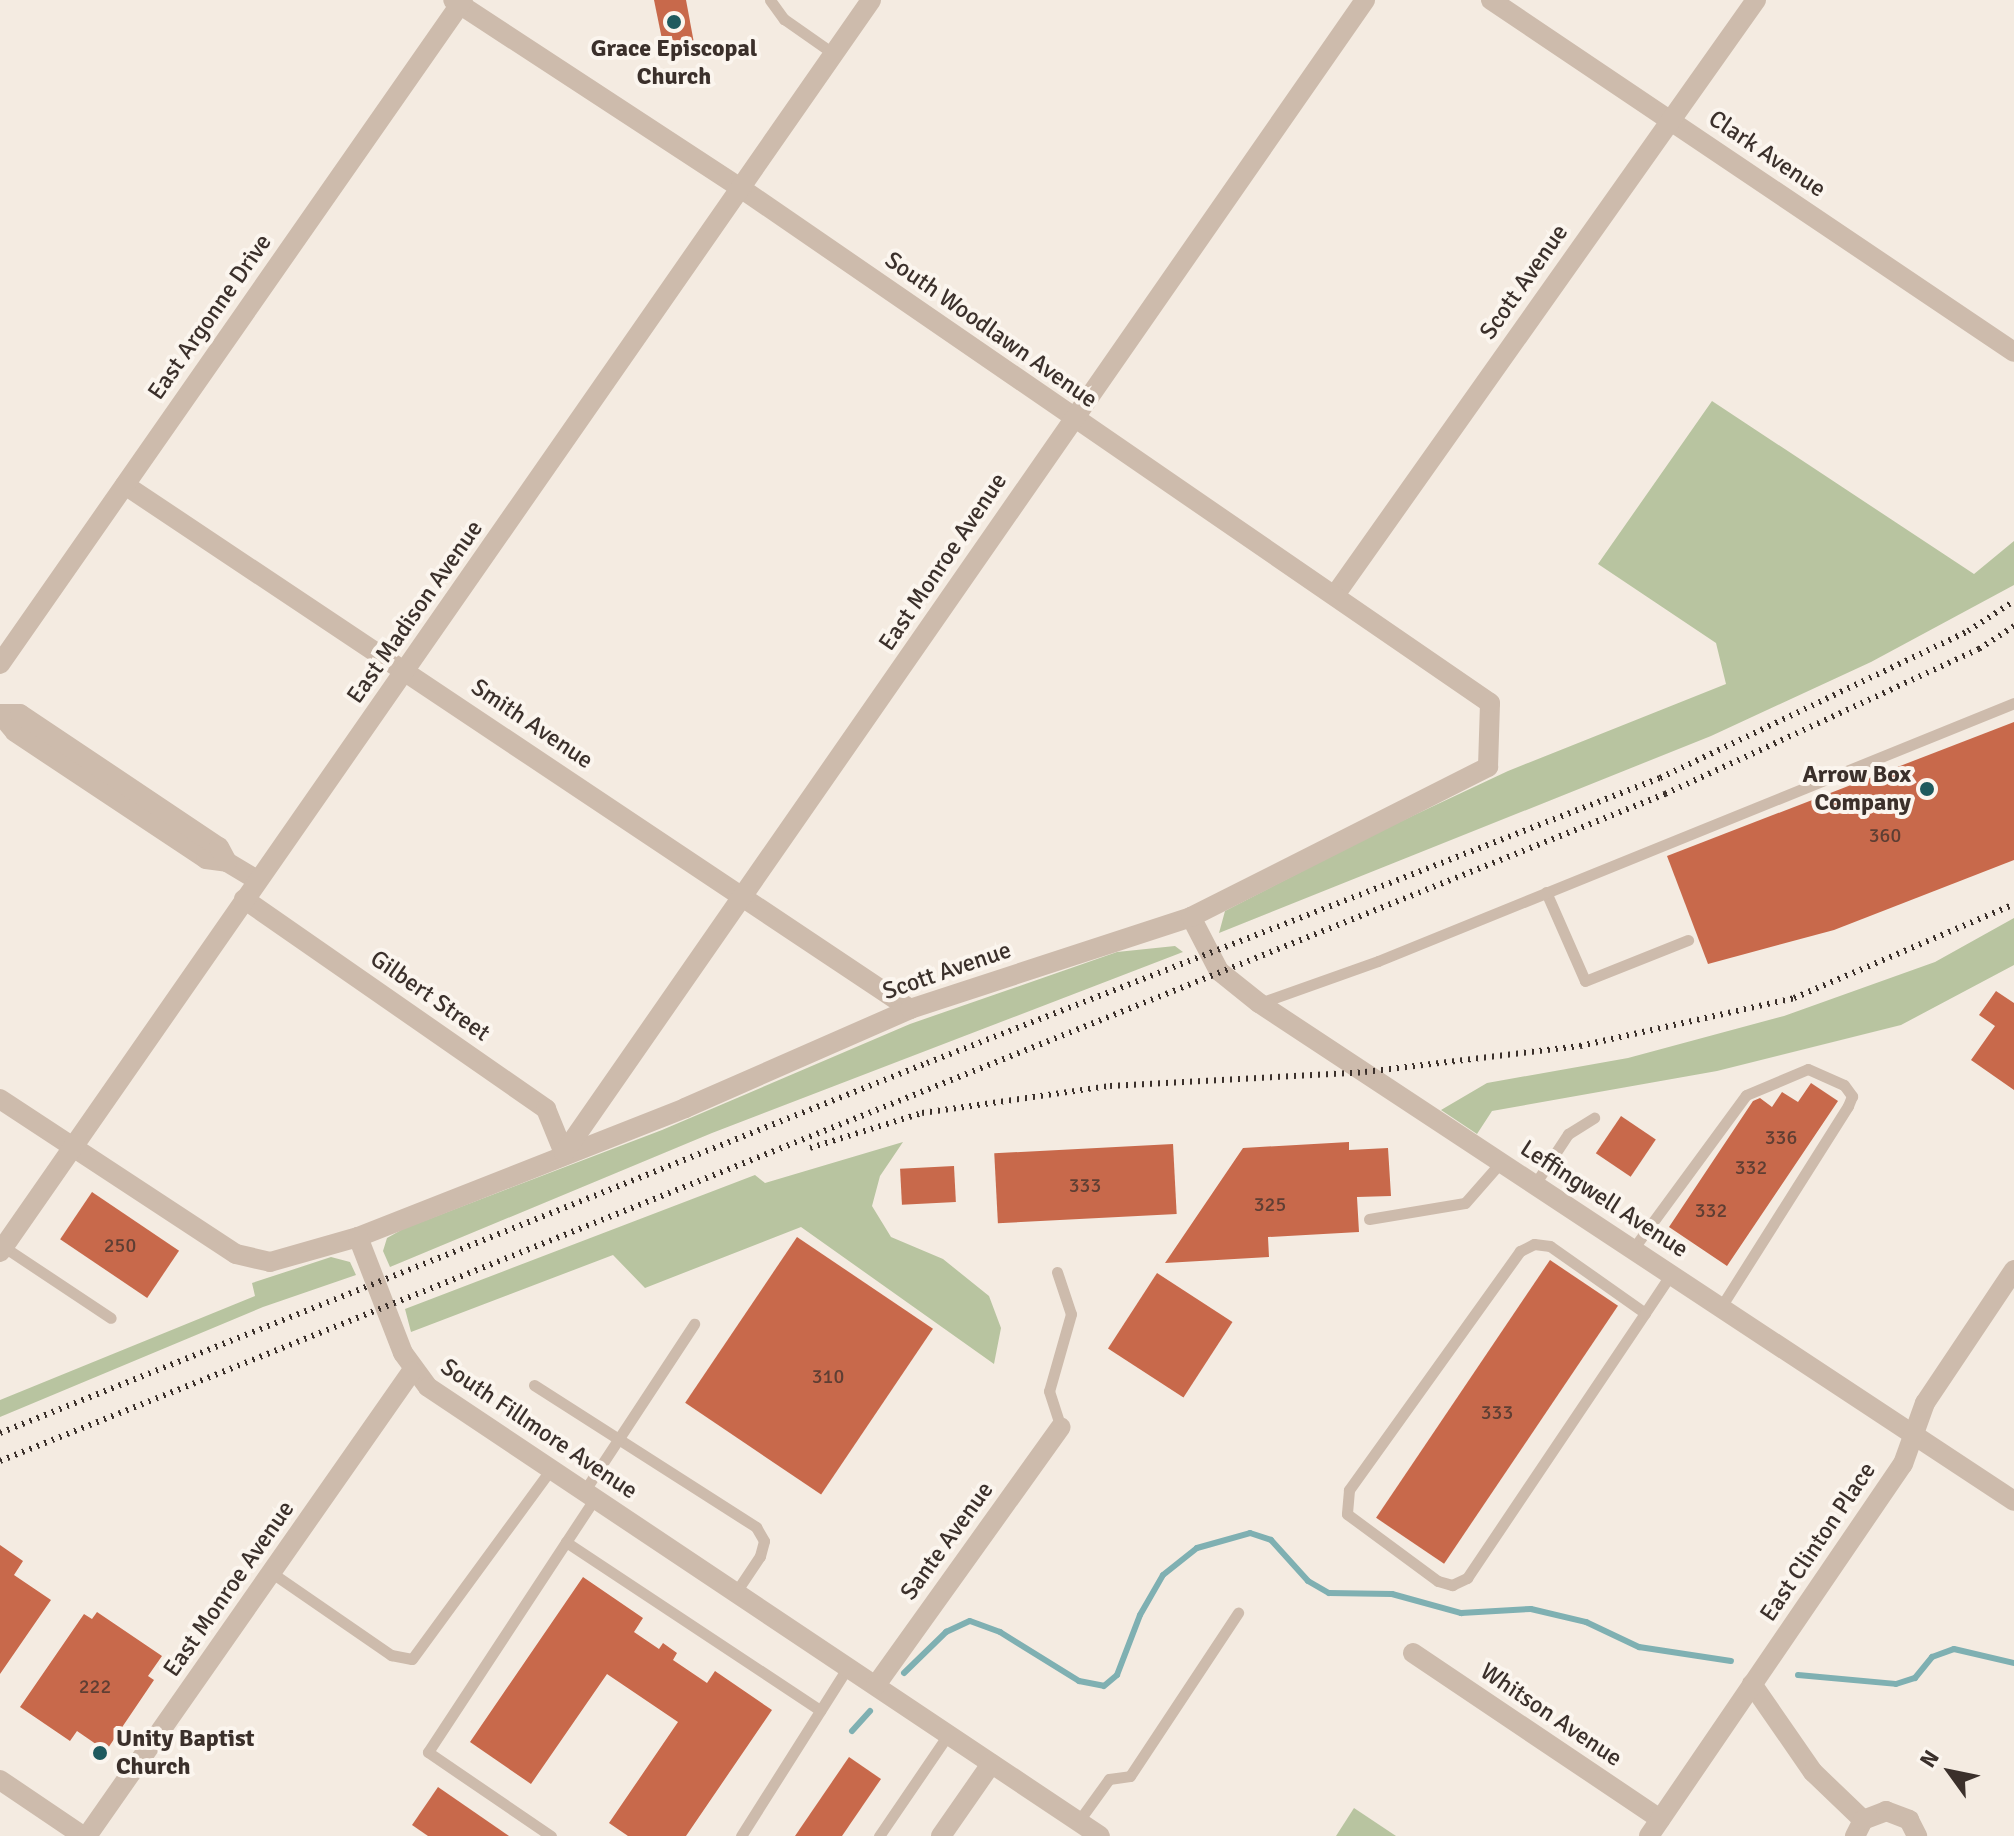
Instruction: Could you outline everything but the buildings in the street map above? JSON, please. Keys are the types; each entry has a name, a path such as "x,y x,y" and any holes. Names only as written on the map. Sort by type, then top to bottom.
{"street":[{"name":"East Madison Avenue","path":"2,1250 871,0"},
{"name":"East Monroe Avenue","path":"564,1153 1365,0"},
{"name":"Clark Avenue","path":"1491,0 2014,352"},
{"name":"Scott Avenue","path":"1335,595 1756,0"},
{"name":"South Woodlawn Avenue","path":"458,1 742,189 1490,703"},
{"name":"East Argonne Drive","path":"0,664 458,1"},
{"name":"Smith Avenue","path":"125,485 910,1009"},
{"name":"Scott Avenue","path":"358,1237 564,1153 685,1108 910,1009 1191,917 1488,767 1490,703"},
{"path":"0,714 15,732 206,859 227,862 257,880"},
{"name":"Gilbert Street","path":"244,899 546,1109 564,1153"},
{"name":"Leffingwell Avenue","path":"1191,917 1219,971 1259,1003 2014,1501"},
{"path":"0,1099 252,1261 270,1262 358,1237"},
{"name":"South Fillmore Avenue","path":"358,1237 412,1371 428,1387 1100,1836"},
{"name":"East Clinton Place","path":"1654,1828 1903,1464 1925,1403 2014,1270"},
{"name":"East Monroe Avenue","path":"85,1836 412,1371"},
{"name":"Sante Avenue","path":"876,1685 1061,1427"},
{"name":"Whitson Avenue","path":"1413,1653 1654,1828"},
{"path":"1752,1684 1813,1772 1859,1828 1874,1813 1898,1813 1917,1836"},
{"path":"941,1836 991,1764"},
{"path":"0,1780 85,1836"}],"lane":[{"path":"770,0 784,19 834,54"},
{"path":"1259,1003 1546,892 2014,703"},
{"path":"1546,892 1585,981 1688,940"},
{"path":"1633,1249 1746,1095 1808,1069 1844,1085 1852,1096 1848,1106 1721,1307"},
{"path":"1535,1184 1568,1134 1594,1118"},
{"path":"1369,1219 1465,1203 1501,1162"},
{"path":"1645,1313 1550,1246 1534,1244 1520,1251 1349,1490 1347,1514 1438,1581 1452,1585 1467,1578 1645,1313 1671,1274"},
{"path":"2,1250 111,1318"},
{"path":"1057,1272 1071,1314 1049,1391 1061,1427"},
{"path":"551,1836 428,1752 566,1542 619,1438 694,1324"},
{"path":"534,1385 756,1527 764,1541 760,1556 736,1592"},
{"path":"272,1573 391,1655 412,1659 552,1468"},
{"path":"566,1542 820,1710"},
{"path":"1078,1822 1109,1779 1130,1776 1238,1613"},
{"path":"741,1836 848,1667"},
{"path":"879,1836 948,1735"}],"green space":[{"path":"1712,401 1974,574 2014,541 2014,585 1871,662 1711,736 1219,933 1225,911 1376,833 1508,771 1726,684 1716,643 1598,564"},
{"path":"2014,918 2014,965 1901,1025 1717,1071 1492,1111 1477,1134 1441,1110 1487,1083 1628,1058 1784,1016 1935,962"},
{"path":"1175,946 1183,952 712,1133 390,1267 383,1251 387,1238 403,1229 662,1130 910,1024 1117,952"},
{"path":"903,1142 880,1176 872,1206 891,1237 943,1259 989,1296 1001,1328 994,1364 801,1227 645,1288 613,1255 411,1332 405,1309 755,1175 765,1183"},
{"path":"331,1257 350,1262 356,1275 263,1307 0,1417 0,1400 255,1296 252,1283"},
{"path":"1354,1808 1396,1836 1336,1836"}],"waterway":[{"path":"904,1673 946,1632 970,1621 1000,1632 1079,1681 1104,1686 1117,1675 1140,1615 1163,1575 1197,1548 1250,1533 1271,1540 1308,1581 1329,1593 1392,1594 1461,1613 1531,1609 1586,1622 1639,1647 1731,1661"},
{"path":"1798,1675 1896,1684 1915,1678 1932,1657 1954,1649 2014,1663"},
{"path":"852,1731 870,1711"}],"railway":[{"path":"0,1433 927,1063 1660,778 1968,631 2014,601"},
{"path":"0,1461 1665,794 1979,649 2014,626"},
{"path":"810,1148 922,1113 1110,1086 1365,1072 1580,1046 1794,998 2014,904"}],"place":[{"name":"Grace Episcopal Church","path":"674,22"},
{"name":"Arrow Box Company","path":"1927,789"},
{"name":"Unity Baptist Church","path":"100,1753"}]}
